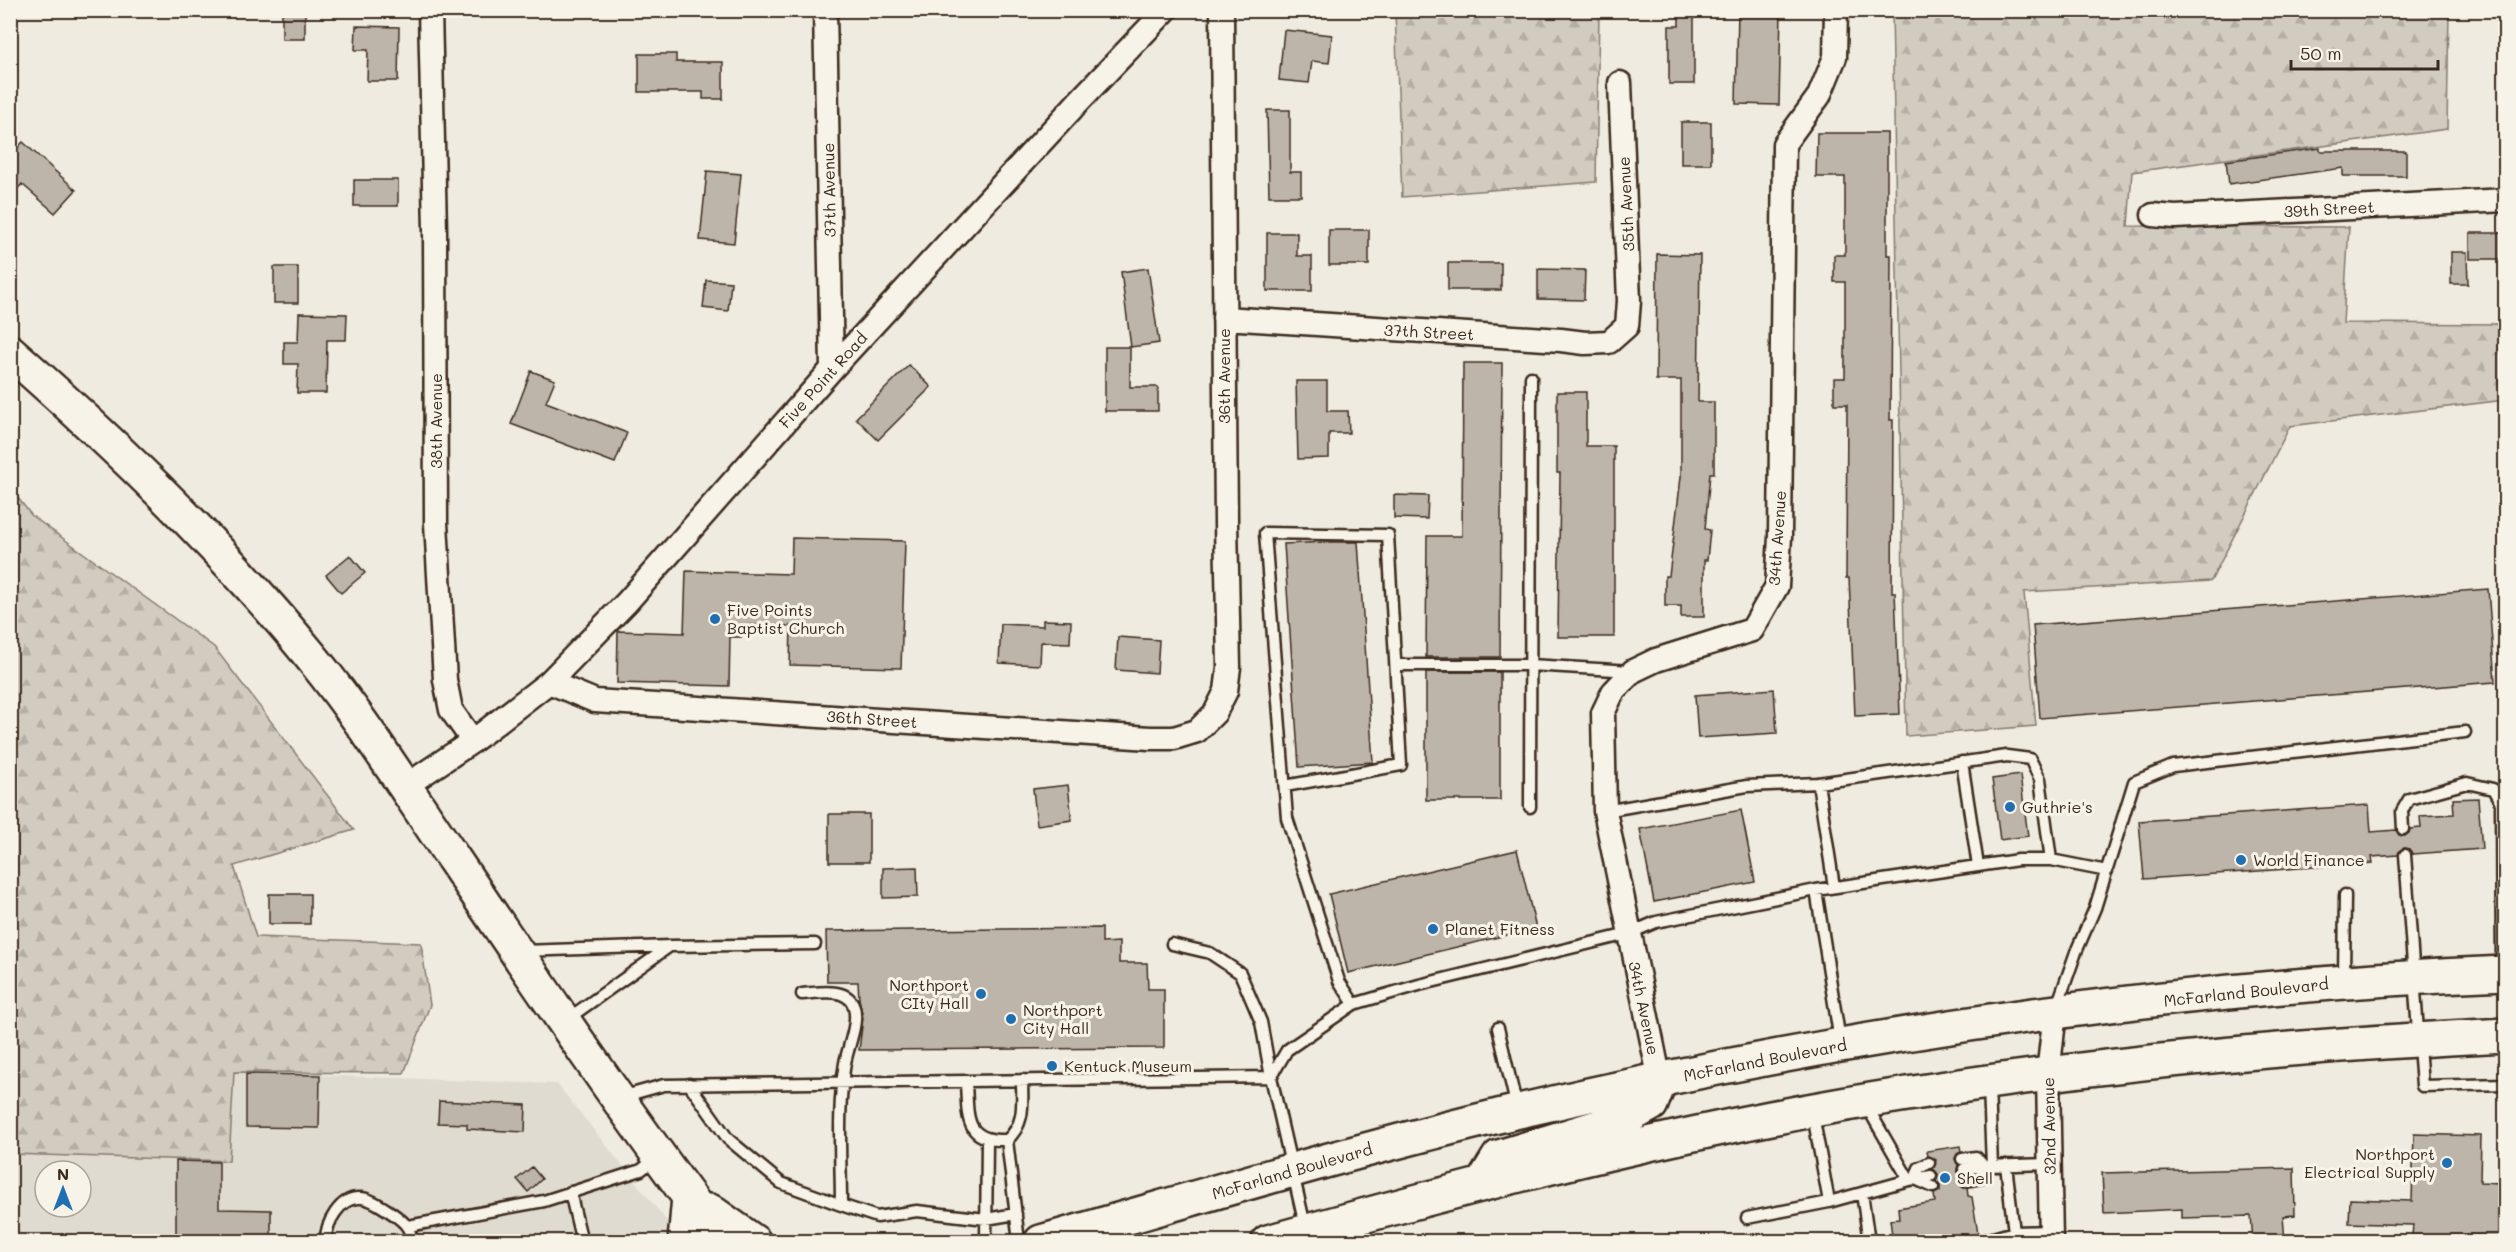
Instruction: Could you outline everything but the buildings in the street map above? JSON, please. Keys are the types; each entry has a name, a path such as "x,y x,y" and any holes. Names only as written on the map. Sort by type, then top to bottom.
{"highway":[{"path":"10,352 75,409 243,578 314,660 404,787 564,1022 723,1242"},
{"name":"McFarland Boulevard","path":"1041,1242 1291,1171 1517,1111 1841,1045 2055,1012 2344,983 2504,973"},
{"path":"1268,1242 1307,1236 1481,1185 1684,1136 1864,1102 2048,1074 2266,1050 2505,1035"},
{"path":"1481,1185 1499,1157 1624,1119 1651,1104 1660,1081"},
{"path":"685,1242 689,1197"},
{"path":"689,1197 754,1242"}],"street":[{"name":"38th Avenue","path":"430,10 435,242 436,523 445,680 451,710 473,741"},
{"name":"37th Avenue","path":"825,10 832,369"},
{"name":"Five Point Road","path":"473,741 549,682 627,602 832,369 1166,10"},
{"name":"36th Avenue","path":"1197,731 1215,713 1226,691 1229,667 1222,10"},
{"name":"34th Avenue","path":"1660,1081 1605,811 1603,713 1613,692 1633,671 1656,660 1752,630 1777,586 1780,537 1784,144 1819,96 1835,57 1836,10"},
{"name":"35th Avenue","path":"1620,83 1629,252 1627,326"},
{"name":"39th Street","path":"2153,215 2175,217 2505,200"},
{"name":"37th Street","path":"1224,318 1585,343 1609,342 1627,326"},
{"name":"36th Street","path":"549,682 595,701 1150,738 1174,738 1197,731"},
{"path":"404,787 473,741"},
{"name":"32nd Avenue","path":"2050,1236 2048,1074 2055,1012"}],"lane":[{"path":"1530,807 1531,377"},
{"path":"1285,786 1401,765 1388,535 1265,533 1287,818 1339,981 1354,1004"},
{"path":"1396,665 1530,665 1633,671"},
{"path":"2055,1012 2076,952 2095,909 2134,782 2173,766 2464,732"},
{"path":"1605,811 1747,786 1818,783 2007,756 2030,759 2040,779 2051,860"},
{"path":"1962,762 1978,866"},
{"path":"1818,783 1834,887"},
{"path":"2403,829 2402,811 2409,799 2467,783 2493,789 2501,802 2504,973"},
{"path":"2405,855 2422,1086 2505,1084"},
{"path":"1271,1077 1287,1050 1354,1004 1419,985 1629,934 1656,922 1816,890 2018,860 2051,860 2107,871"},
{"path":"1816,890 1841,1045"},
{"path":"2344,983 2345,895"},
{"path":"516,951 815,944"},
{"path":"1172,944 1210,953 1240,973 1261,1022 1291,1171 1307,1236"},
{"path":"564,1022 670,946"},
{"path":"802,994 834,992 846,996 853,1004 855,1018 842,1083 841,1205"},
{"path":"1498,1028 1517,1111"},
{"path":"618,1098 664,1085 689,1084 1271,1077"},
{"path":"966,1081 968,1121 977,1133 987,1140 1007,1140 1016,1132 1022,1118 1022,1080"},
{"path":"1988,1166 1989,1083"},
{"path":"689,1084 728,1139 781,1183 877,1216 917,1211 987,1219 1016,1214"},
{"path":"1864,1102 1912,1179"},
{"path":"1813,1111 1829,1202"},
{"path":"986,1242 987,1140"},
{"path":"1007,1140 1018,1242"},
{"path":"408,1226 544,1201 641,1170 660,1156"},
{"path":"1912,1179 1919,1168 1929,1163"},
{"path":"1964,1170 1988,1166 2050,1164"},
{"path":"2006,1165 2014,1232"},
{"path":"1747,1218 1829,1202 1912,1179 1932,1182"},
{"path":"570,1192 582,1242"},
{"path":"1862,1193 1869,1242"},
{"path":"326,1242 327,1224 339,1209 352,1199 361,1198 371,1201 408,1226 412,1242"},
{"path":"1979,1242 2014,1232 2050,1236"}],"shaded area":[{"path":"234,1072 557,1084 683,1241 11,1242 11,1154 229,1161"}],"green space":[{"path":"1395,11 1599,11 1596,182 1402,197"},
{"path":"1892,11 2449,11 2447,129 2132,172 2128,226 2349,227 2343,323 2505,324 2505,400 2290,426 2211,581 2024,592 2036,726 1906,736"},
{"path":"11,489 32,516 214,647 354,830 234,866 256,937 421,943 430,1005 404,1073 234,1072 229,1161 11,1154"}],"place":[{"name":"Five Points Baptist Church","path":"715,619"},
{"name":"Guthrie's","path":"2010,807"},
{"name":"World Finance","path":"2241,860"},
{"name":"Planet Fitness","path":"1433,929"},
{"name":"Northport CIty Hall","path":"981,994"},
{"name":"Northport City Hall","path":"1011,1019"},
{"name":"Kentuck Museum","path":"1052,1066"},
{"name":"Northport Electrical Supply","path":"2447,1163"},
{"name":"Shell","path":"1945,1178"}]}
